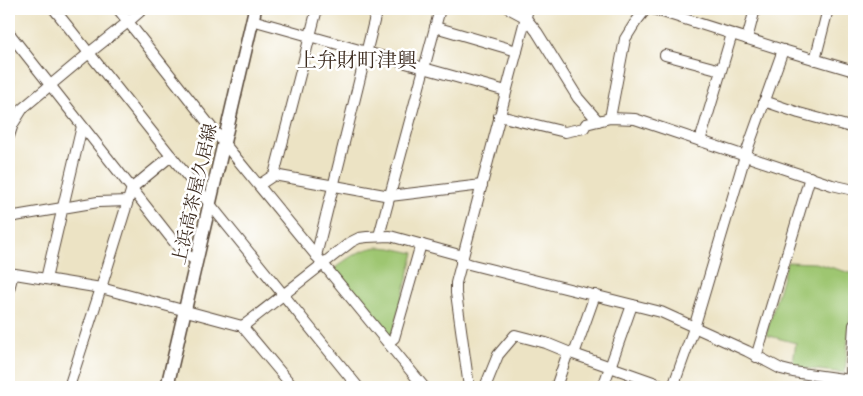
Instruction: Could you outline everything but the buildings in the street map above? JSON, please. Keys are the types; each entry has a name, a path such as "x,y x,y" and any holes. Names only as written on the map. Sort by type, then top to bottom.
{"main road":[{"name":"上浜高茶屋久居線","path":"167,387 253,14"}],"street":[{"path":"54,9 358,387"},
{"path":"118,9 223,142 424,387"},
{"path":"9,136 13,124 23,108 143,9"},
{"path":"259,185 274,175 317,9"},
{"path":"320,260 334,186 377,9"},
{"path":"379,236 440,9"},
{"path":"510,9 527,13 578,98 598,121"},
{"path":"610,118 625,39 646,9"},
{"path":"652,9 854,71"},
{"path":"747,39 756,9"},
{"path":"815,60 828,9"},
{"path":"469,387 456,283 527,13"},
{"path":"253,14 310,36 506,91"},
{"path":"435,28 517,51"},
{"path":"9,33 182,252 197,261"},
{"path":"700,141 732,34"},
{"path":"673,387 694,328 745,156 783,50"},
{"path":"665,55 717,69 720,72"},
{"path":"764,101 854,128"},
{"path":"500,116 565,132 584,128 586,124 610,118 635,119 832,185 854,190"},
{"path":"46,279 82,126"},
{"path":"69,387 132,188 171,156"},
{"path":"274,175 390,196 482,185"},
{"path":"756,357 810,177"},
{"path":"9,217 98,202 128,201"},
{"path":"242,326 284,296 320,260 359,238 379,236 421,244 462,258 469,264 661,312 734,345 781,369 850,384 854,325"},
{"path":"388,343 394,338 421,244"},
{"path":"9,289 11,273 101,288 242,326 293,387"},
{"path":"556,387 595,296"},
{"path":"603,387 632,304"},
{"path":"485,387 498,354 515,335 546,344 667,387"}],"green space":[{"path":"378,247 414,253 392,335 388,336 334,271 335,268 355,254"},
{"path":"787,262 816,263 854,274 845,373 792,367 796,343 766,335"}],"district":[{"name":"上弁財町津興","path":"357,59"}]}
